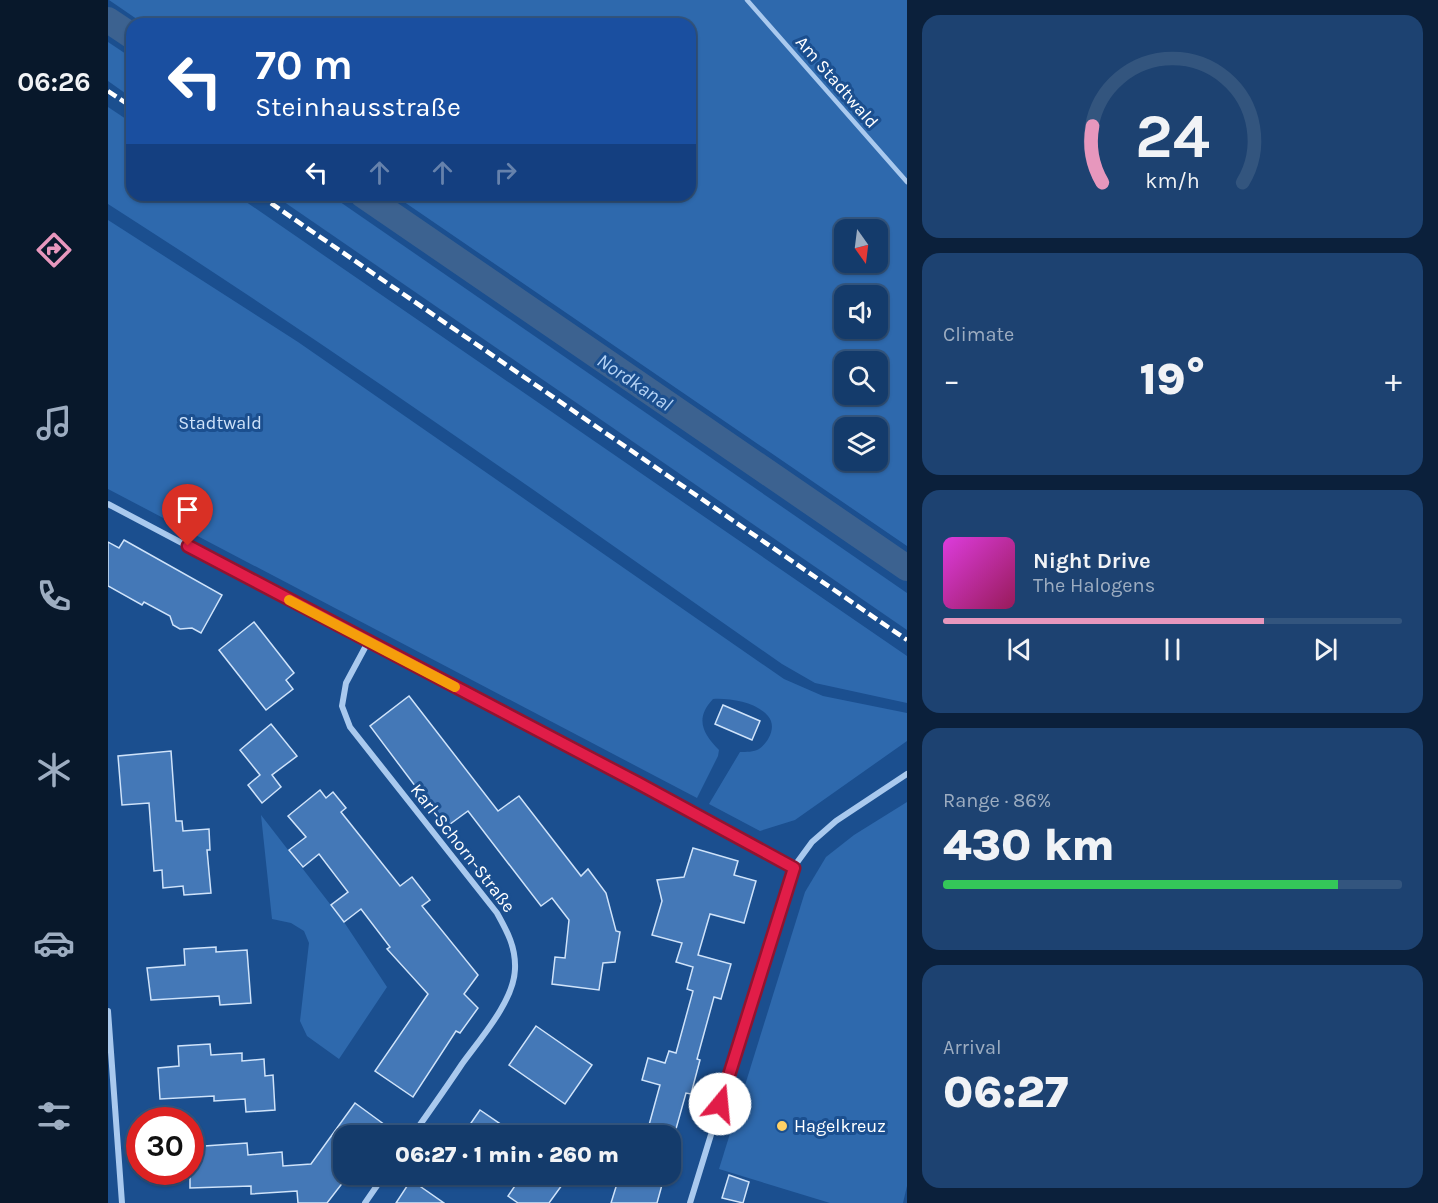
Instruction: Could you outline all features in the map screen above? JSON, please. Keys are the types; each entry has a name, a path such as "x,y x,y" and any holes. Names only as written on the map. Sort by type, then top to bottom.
{"street":[{"path":"108,504 794,868"},
{"name":"Karl-Schorn-Straße","path":"368,642 346,682 342,706 350,727 497,913 514,950 515,971 508,994 496,1016 420,1125"},
{"path":"690,1203 794,868 812,842 836,820 907,774"},
{"path":"108,1011 122,1203"},
{"path":"365,1203 377,1185"}],"lane":[{"name":"Am Stadtwald","path":"747,0 907,182"}],"green space":[{"path":"109,0 907,0 907,546 403,201 696,201 696,18 135,18"},
{"path":"108,42 126,54 126,94 108,81"},
{"path":"108,107 126,119 126,201 245,201 907,656 907,703 815,683 782,664 363,373 108,204"},
{"path":"283,201 339,201 907,593 907,630"},
{"name":"Stadtwald","path":"108,220 298,342 784,679 823,696 907,713 907,741 795,820 760,831 709,804 740,752 757,750 769,738 772,729 771,720 757,707 735,700 720,699 713,699 707,706 703,725 708,738 719,750 697,798 108,489"},
{"path":"907,802 907,1186 903,1203 830,1203 719,1169 805,892 826,857 854,835"},
{"path":"261,815 344,922 387,987 339,1059 307,1036 300,1021 309,943 304,931 291,923 272,919"}],"building":[{"path":"124,540 222,595 201,633 192,628 180,629 173,625 170,616 144,602 142,605 108,586 108,542 119,548"},
{"path":"254,622 294,673 286,680 293,689 266,710 219,650"},
{"path":"409,696 498,811 519,796 581,876 588,869 606,893 616,931 620,932 615,962 603,963 599,990 552,984 555,957 565,958 569,920 552,898 541,906 468,811 446,827 370,726"},
{"path":"723,705 760,721 752,740 715,724"},
{"path":"271,724 297,756 272,775 281,787 262,803 248,785 260,775 240,750"},
{"path":"171,751 176,821 182,821 183,831 209,829 210,850 207,850 211,893 184,895 183,886 163,888 162,870 154,871 149,803 122,805 118,756"},
{"path":"320,790 326,798 333,792 346,808 341,812 400,886 412,877 430,900 422,906 478,975 464,994 478,1008 460,1033 456,1031 413,1097 375,1071 428,994 387,949 390,947 361,909 344,922 331,905 348,892 319,854 303,867 289,850 306,837 288,816"},
{"path":"693,848 738,861 734,875 756,881 744,923 710,914 698,955 731,964 721,999 714,997 697,1059 700,1060 691,1094 686,1093 677,1125 649,1125 660,1085 642,1080 648,1058 665,1063 669,1051 676,1053 693,991 687,989 693,967 676,962 682,943 652,935 662,901 657,880 684,877"},
{"path":"216,947 216,952 247,950 251,1003 220,1005 219,996 151,1000 147,968 185,965 184,949"},
{"path":"536,1026 592,1065 565,1104 509,1065"},
{"path":"210,1044 211,1055 242,1053 242,1061 264,1059 265,1076 273,1075 275,1110 246,1112 245,1099 214,1101 214,1096 160,1099 158,1068 179,1066 178,1046"},
{"path":"355,1103 385,1125 339,1125"},
{"path":"480,1110 502,1125 470,1125"},
{"path":"333,1134 333,1185 341,1185 327,1203 298,1203 297,1191 251,1194 251,1186 190,1188 190,1185 204,1185 204,1146 247,1143 248,1155 282,1152 283,1166 311,1164"},
{"path":"729,1175 749,1182 743,1203 722,1198"},
{"path":"408,1185 418,1185 444,1203 396,1203"},
{"path":"516,1185 562,1185 549,1203 518,1203 508,1196"},
{"path":"617,1185 662,1185 657,1203 611,1203"}],"waterway":[{"name":"Nordkanal","path":"108,20 126,32"},
{"name":"Nordkanal","path":"372,201 907,568"}],"railway":[{"path":"108,91 126,103"},
{"path":"268,201 907,640"}],"slow traffic":[{"path":"289,600 455,687"}],"place":[{"name":"Hagelkreuz","path":"782,1126"}],"route":[{"path":"188,546 638,783 794,868 720,1104"}]}
